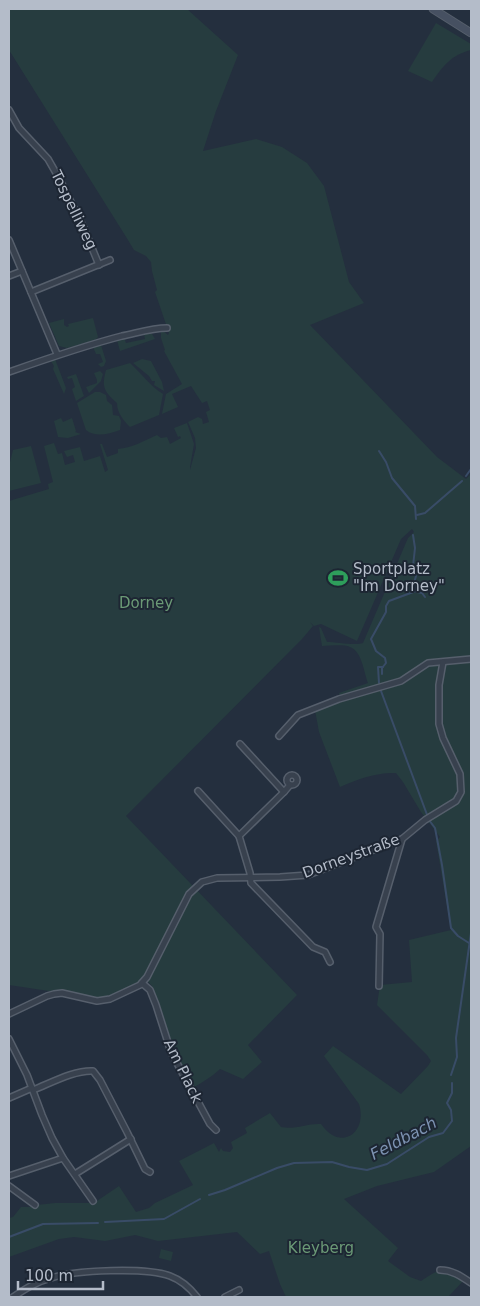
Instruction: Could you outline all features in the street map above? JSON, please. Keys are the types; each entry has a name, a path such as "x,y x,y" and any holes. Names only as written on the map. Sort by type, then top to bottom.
{"main road":[{"path":"433,9 471,33"}],"street":[{"name":"Tospelliweg","path":"9,110 19,128 45,156 60,180 83,226 99,265"},
{"path":"9,240 57,354"},
{"name":"Tospelliweg","path":"31,292 110,260"},
{"path":"9,276 22,272"},
{"path":"9,372 57,354 137,333 167,328"},
{"path":"279,736 298,714 339,699 401,681 428,663 471,658"},
{"name":"Dorneystraße","path":"142,983 195,886 211,878 308,875 402,840 427,819 456,801 461,792 460,774 443,738 439,724 439,685 443,662"},
{"path":"240,744 284,792"},
{"path":"239,836 290,785"},
{"path":"198,791 239,836 251,883 313,947 324,952 330,962"},
{"path":"379,986 380,934 376,927 402,840"},
{"path":"9,1014 54,994 62,993 105,1001 136,988 142,983"},
{"name":"Am Plack","path":"142,983 150,990 160,1015 170,1052 210,1124 216,1130"},
{"path":"9,1040 27,1075 45,1123 64,1158 94,1201"},
{"path":"9,1098 73,1075 93,1071 100,1080 145,1169 150,1172"},
{"path":"75,1174 131,1139"},
{"path":"9,1176 64,1158"},
{"path":"9,1186 35,1205"},
{"path":"440,1270 448,1270 471,1283"},
{"path":"13,1297 28,1287 65,1274 108,1272 156,1272 172,1276 184,1283 192,1290 196,1297"},
{"path":"225,1297 239,1290"}],"green space":[{"name":"Dorney","path":"9,9 187,9 238,55 203,151 256,139 282,147 307,163 324,186 349,282 364,303 310,325 437,457 466,479 471,474 471,1146 434,1172 377,1186 344,1199 398,1248 388,1261 410,1277 421,1281 438,1271 442,1271 465,1279 448,1297 286,1297 269,1251 260,1254 237,1232 158,1241 135,1235 105,1241 74,1237 59,1239 9,1257 9,1218 13,1217 21,1207 55,1203 94,1203 119,1186 136,1212 149,1208 155,1203 193,1185 179,1161 214,1143 219,1152 221,1148 223,1151 230,1152 233,1148 231,1142 247,1133 245,1128 270,1113 281,1127 291,1128 321,1124 336,1137 344,1138 350,1135 360,1123 359,1104 324,1056 333,1046 401,1094 431,1061 377,1005 380,985 412,982 409,940 451,930 436,841 440,837 396,773 368,777 340,787 319,732 315,710 341,701 339,693 368,683 362,663 354,649 340,645 322,646 319,627 327,642 363,643 408,538 414,532 412,529 401,539 357,641 321,624 314,626 310,622 313,626 302,639 126,816 297,995 248,1045 262,1062 243,1079 220,1069 193,1088 180,1064 152,986 146,980 143,979 134,986 98,998 9,985 9,501 49,489 48,484 53,482 44,446 54,443 58,454 62,453 65,465 75,462 73,455 67,457 64,451 80,447 84,461 100,456 105,472 108,470 100,444 102,444 107,457 118,453 118,449 133,446 157,435 161,438 167,437 170,444 181,438 180,436 178,437 174,428 187,423 194,444 190,470 196,448 195,438 188,422 198,417 202,419 203,424 209,422 206,412 210,410 207,401 202,403 191,386 172,394 178,407 162,414 166,394 182,384 164,351 161,329 168,335 169,333 155,292 157,290 151,262 146,256 134,250 9,50"},
{"path":"436,23 471,44 471,50 458,55 448,62 432,82 408,71"},
{"path":"93,318 98,337 95,340 67,348 59,346 49,323 64,319 64,325 67,327 69,326 68,324"},
{"path":"144,334 152,334 155,339 120,351 117,340 124,338 126,343 145,339"},
{"path":"101,345 106,361 104,366 101,367 98,364 103,362 100,354 96,354 93,347"},
{"path":"55,359 66,388 64,394 53,369 54,366 51,361"},
{"path":"142,359 151,361 162,382 164,391 154,385 155,381 152,381 149,376 133,363"},
{"path":"130,363 163,394 159,415 130,427 123,419 117,403 105,389 104,381 106,370"},
{"path":"100,371 103,374 101,381 89,393 86,387 97,383 94,373"},
{"path":"76,374 84,396 76,401 72,389 75,387 72,378 68,379 67,377"},
{"path":"95,392 106,395 107,401 112,405 113,415 119,416 121,421 120,430 98,435 86,430 77,403"},
{"path":"61,418 63,422 72,418 75,432 81,434 68,438 58,437 54,421"},
{"path":"31,446 41,483 9,491 9,466 13,450"},
{"path":"161,1249 173,1252 171,1261 159,1258"}],"waterway":[{"path":"379,451 386,462 392,478 415,506 416,519"},
{"path":"466,476 471,469"},
{"path":"417,515 425,513 462,481"},
{"path":"382,674 382,668 386,663 385,658 376,651 371,639 386,612 386,606 389,601 416,591 414,583 416,576 413,566 415,548 413,535"},
{"path":"417,592 422,593 425,597"},
{"path":"379,683 378,667 383,667"},
{"path":"381,691 429,820 435,828 451,928 458,936 469,943"},
{"name":"Feldbach","path":"451,1075 457,1057 456,1038 471,933"},
{"name":"Feldbach","path":"209,1195 294,1163 332,1162 367,1170 387,1164 429,1137 443,1133 452,1121 451,1110 447,1103 452,1093 452,1083"},
{"name":"Feldbach","path":"105,1222 164,1219 200,1199"},
{"name":"Feldbach","path":"9,1237 43,1224 98,1223"}],"place":[{"name":"Sportplatz \"Im Dorney\"","path":"338,578"}],"park label":[{"name":"Kleyberg","path":"321,1248"}]}
